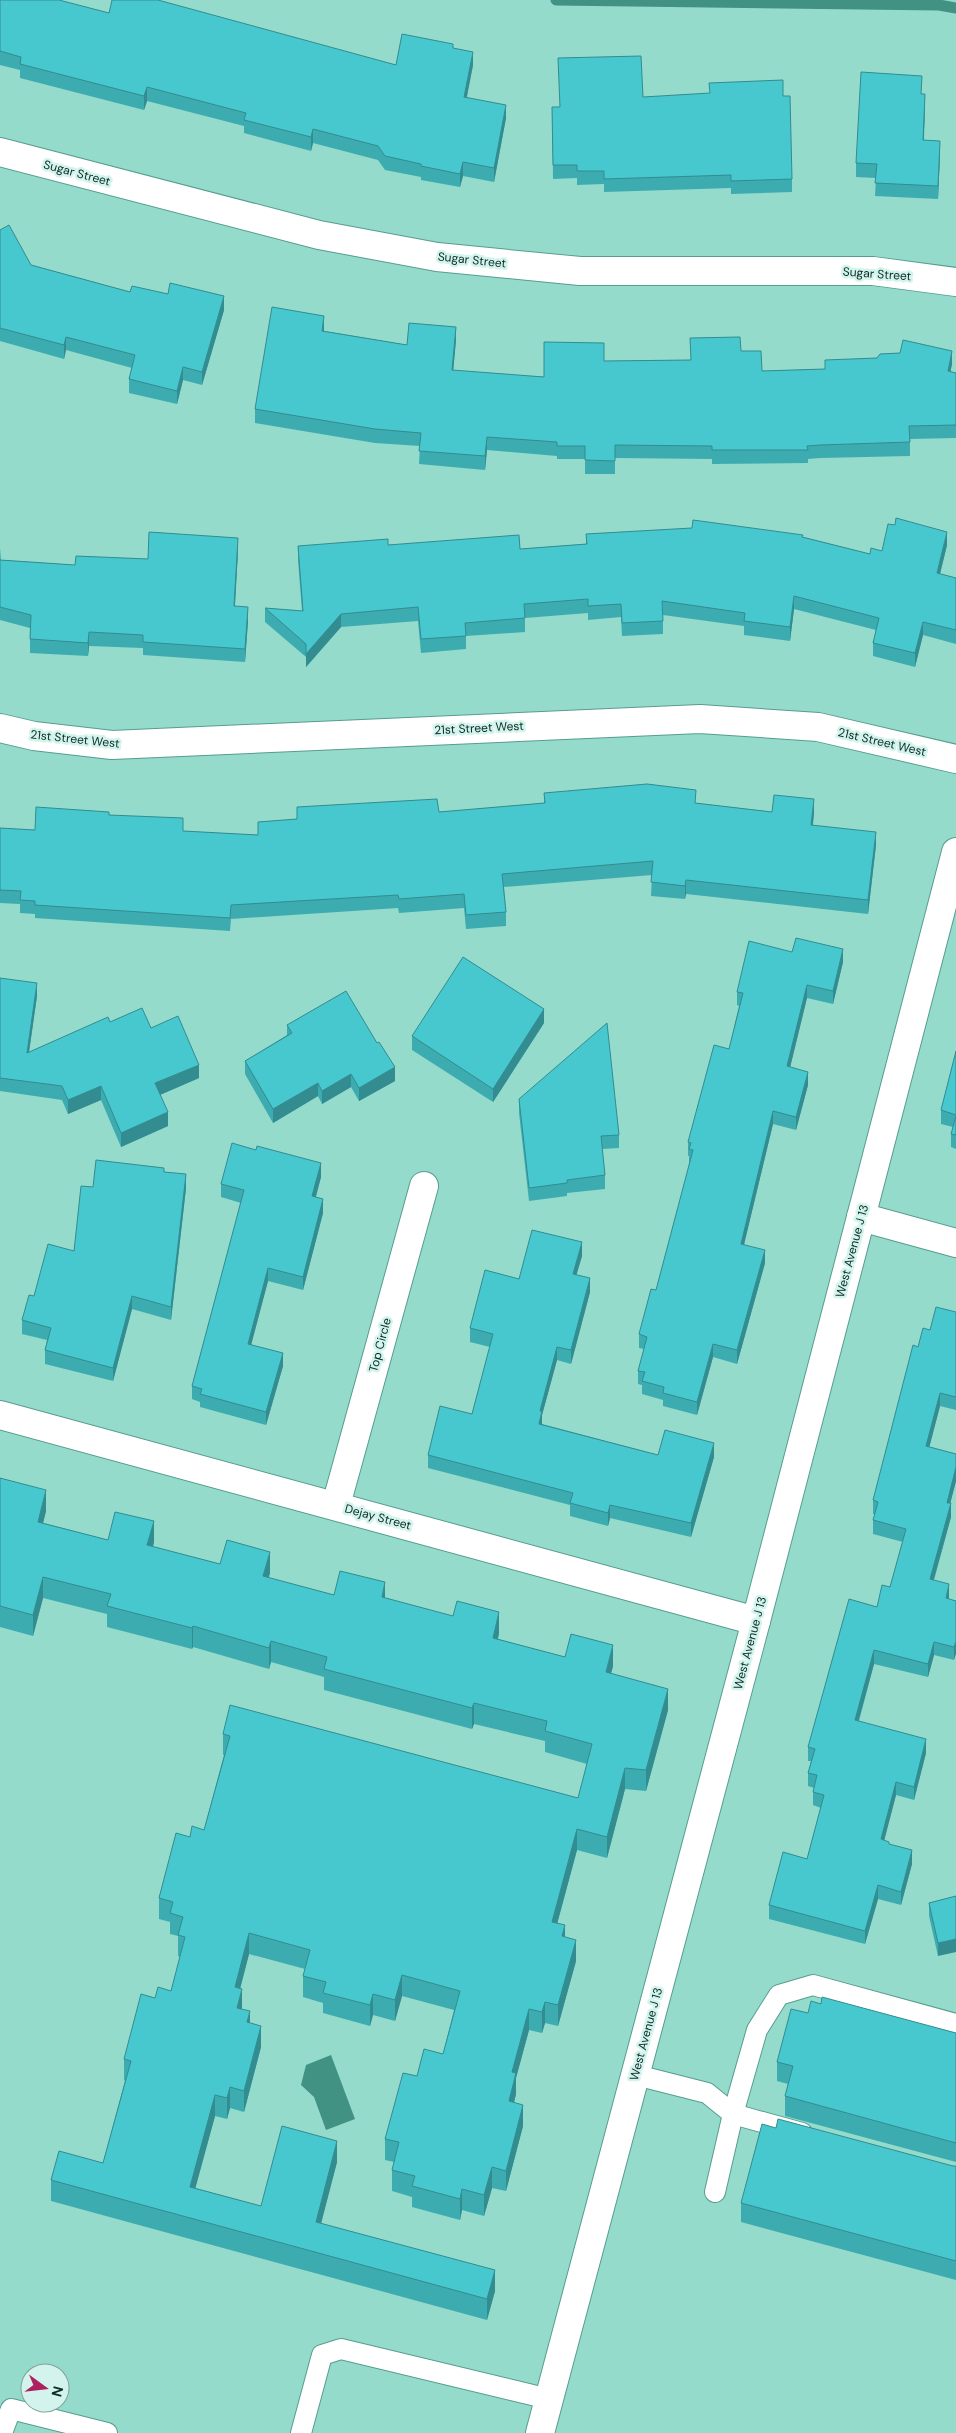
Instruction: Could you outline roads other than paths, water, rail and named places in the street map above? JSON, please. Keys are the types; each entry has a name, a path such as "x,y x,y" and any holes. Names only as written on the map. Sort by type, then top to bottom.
{"street":[{"name":"Sugar Street","path":"0,152 319,236 437,257 580,270 873,271 956,282"},
{"name":"21st Street West","path":"0,728 34,736 112,745 700,719 818,727 956,759"},
{"name":"West Avenue J 13","path":"540,2433 756,1621 956,852"},
{"name":"Top Circle","path":"336,1505 424,1186"},
{"path":"861,1217 956,1243"},
{"name":"Dejay Street","path":"0,1415 336,1505 756,1621"}],"lane":[{"path":"715,2192 733,2114 757,2030 779,1994 813,1985 956,2024"},
{"path":"636,2075 707,2093 733,2114 817,2136"},
{"path":"301,2433 322,2355 341,2349 549,2399"},
{"path":"2,2433 11,2409 107,2433"}],"waterway":[{"path":"556,0 939,5 956,8"}]}
